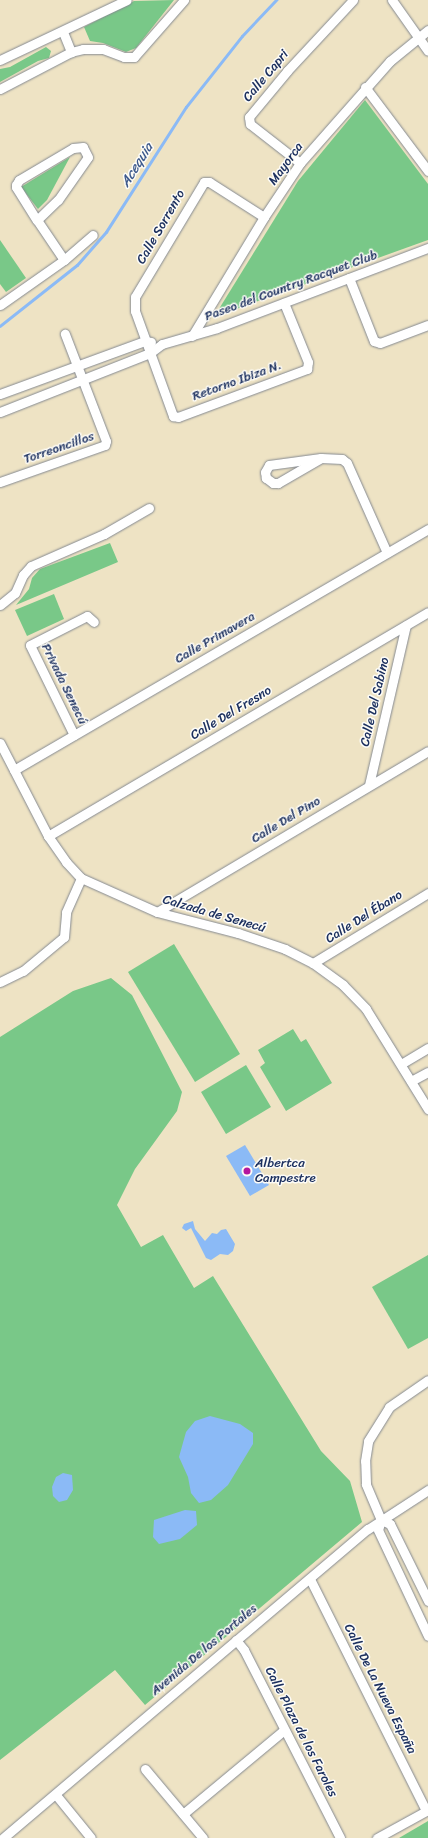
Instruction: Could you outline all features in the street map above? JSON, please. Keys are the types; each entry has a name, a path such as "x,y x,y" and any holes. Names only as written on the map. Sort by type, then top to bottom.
{"street":[{"path":"0,60 63,32 127,0"},
{"path":"0,89 71,52 96,48 124,57 134,57 184,0"},
{"name":"Calle Capri","path":"300,163 250,124 249,117 287,71 352,0"},
{"path":"392,0 428,51"},
{"name":"Mayorca","path":"192,336 264,217 300,163 390,61 428,30"},
{"path":"63,32 71,52"},
{"path":"366,87 428,171"},
{"path":"37,220 58,200 88,157 83,147 73,148 17,183 16,187 37,220 64,260"},
{"name":"Calle Sorrento","path":"150,353 134,305 135,297 202,183 209,182 264,217"},
{"path":"0,306 64,260 93,235"},
{"name":"Paseo del Country Racquet Club","path":"0,412 150,353 162,344 192,336 284,303 428,248"},
{"path":"349,278 374,341 380,343 428,325"},
{"name":"Retorno Ibiza N.","path":"150,353 171,414 175,417 300,372 307,369 308,362 284,303"},
{"path":"65,334 82,380"},
{"name":"Paseo del Country Racquet Club","path":"0,394 145,341 162,344"},
{"name":"Torreoncillos","path":"0,482 104,446 106,440 82,380"},
{"path":"321,458 278,483 273,483 266,478 265,472 269,465 321,458 340,458 347,463 387,553"},
{"path":"0,605 15,593 23,575 31,566 104,534 149,508"},
{"name":"Calle Primavera","path":"14,770 428,529"},
{"name":"Calle Del Fresno","path":"48,836 428,612"},
{"name":"Privada Senecú","path":"74,735 30,644 87,616 94,622"},
{"name":"Calle Del Sabino","path":"369,786 406,625"},
{"name":"Calzada de Senecú","path":"0,743 48,836 66,862 80,878 157,912 238,933 285,949 313,963 343,985 366,1009 428,1109"},
{"name":"Calle Del Pino","path":"157,912 428,751"},
{"path":"0,982 23,971 64,937 66,912 80,878"},
{"name":"Calle Del Ébano","path":"313,963 428,893"},
{"path":"401,1064 428,1048"},
{"path":"412,1081 428,1072"},
{"path":"428,1380 389,1406 368,1441 365,1461 366,1484 381,1520 378,1530 428,1636"},
{"name":"Avenida De los Portales","path":"3,1838 56,1795 236,1640 381,1520 428,1490"},
{"path":"381,1520 390,1524 428,1601"},
{"name":"Calle De La Nueva España","path":"310,1579 427,1811"},
{"name":"Calle Plaza de los Faroles","path":"236,1640 244,1650 340,1838"},
{"path":"183,1814 284,1730"},
{"path":"145,1769 203,1838"},
{"path":"56,1795 90,1838"},
{"path":"377,1838 427,1811"}],"green space":[{"path":"174,0 136,48 126,52 103,43 90,41 84,27 134,1"},
{"path":"46,47 51,51 49,58 38,61 0,82 0,69 10,67"},
{"path":"365,100 428,184 428,240 214,317 298,181"},
{"path":"70,157 47,200 38,209 21,187"},
{"path":"0,240 26,278 6,292 0,284"},
{"path":"110,543 118,562 16,605 29,589 32,578 40,569"},
{"path":"54,594 64,619 27,636 15,610"},
{"path":"174,944 240,1054 195,1082 128,972"},
{"path":"111,978 132,995 182,1092 177,1111 135,1169 117,1205 141,1247 163,1235 194,1288 213,1276 321,1451 350,1481 362,1522 145,1705 115,1670 0,1760 0,1037 73,991"},
{"path":"293,1029 301,1042 306,1039 332,1083 286,1111 260,1067 265,1063 258,1050"},
{"path":"246,1065 271,1107 226,1134 201,1092"},
{"path":"428,1255 428,1338 408,1349 372,1287"},
{"path":"428,1821 428,1838 399,1838"}],"water":[{"name":"Albertca Campestre","path":"245,1145 269,1185 250,1196 226,1156"},
{"path":"193,1221 195,1229 205,1241 212,1233 217,1234 221,1230 226,1229 235,1244 233,1251 228,1255 220,1254 211,1260 206,1258 191,1228 186,1231 182,1228 184,1224"},
{"path":"210,1416 240,1424 253,1433 253,1444 228,1485 211,1500 199,1503 191,1493 188,1477 179,1457 186,1432 195,1421"},
{"path":"63,1473 72,1475 73,1490 67,1500 59,1502 53,1496 52,1487 56,1477"},
{"path":"185,1510 196,1511 197,1525 180,1539 159,1544 153,1537 154,1520"}],"waterway":[{"name":"Acequia","path":"0,326 77,265 106,232 186,107 242,36 276,0"}],"place":[{"name":"Albertca Campestre","path":"247,1171"}]}
